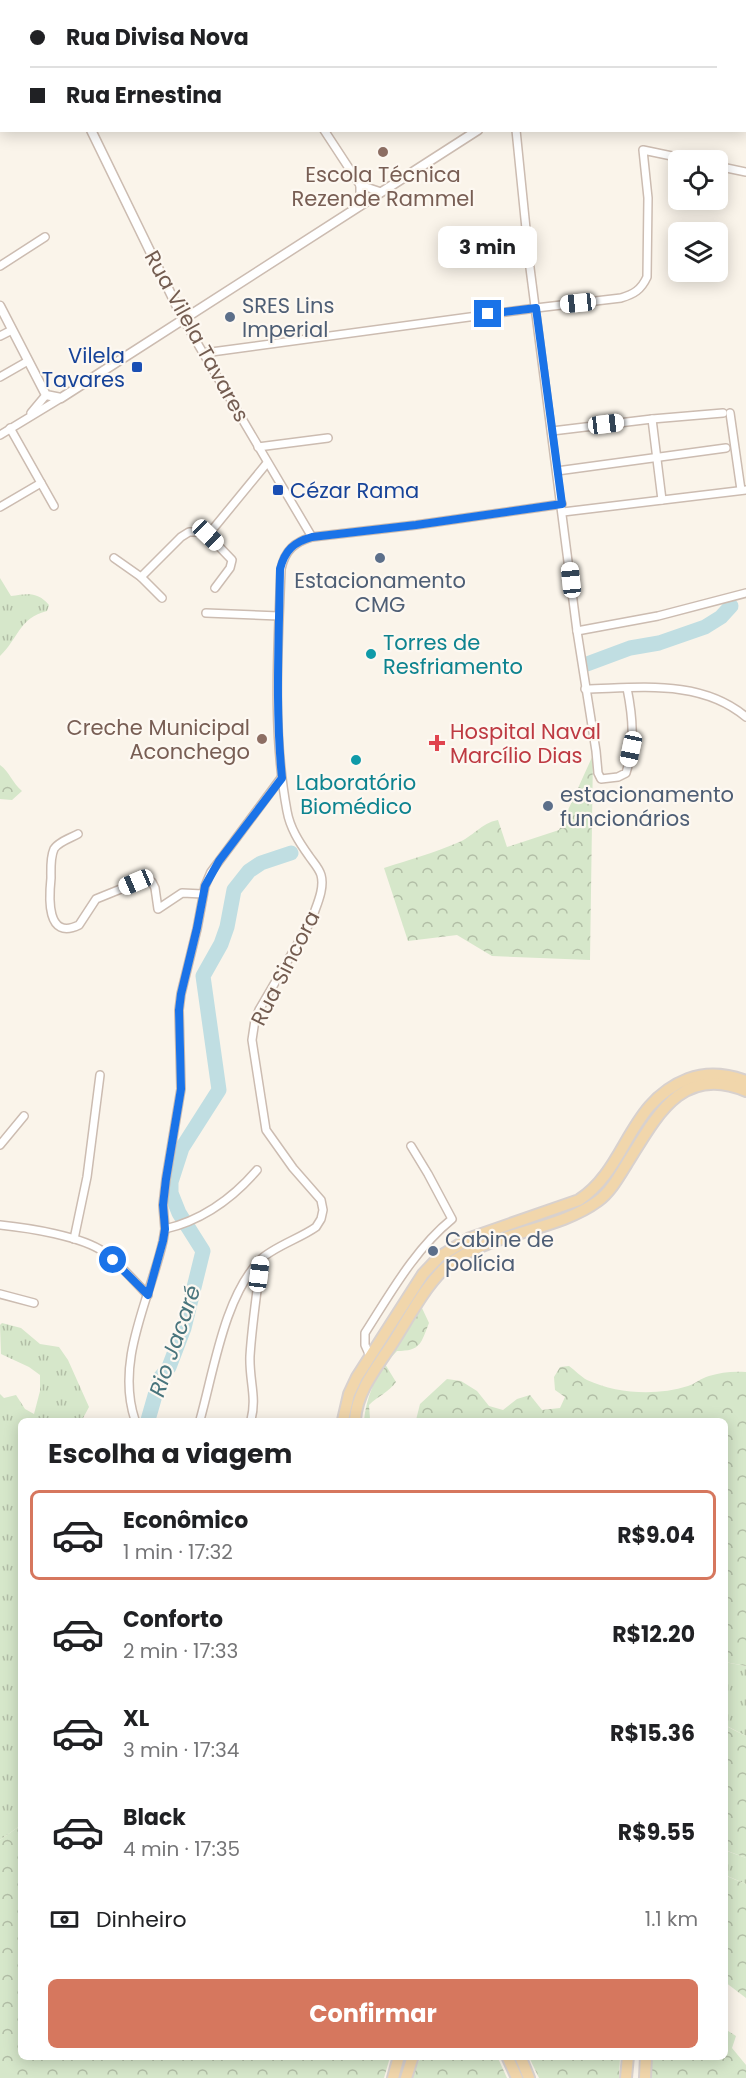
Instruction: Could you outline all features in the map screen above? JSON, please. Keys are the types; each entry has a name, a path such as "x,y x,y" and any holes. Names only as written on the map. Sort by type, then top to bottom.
{"main road":[{"path":"344,1418 349,1394 370,1356 423,1274 439,1257 470,1238 579,1200 590,1193 602,1180 644,1112 665,1090 679,1082 705,1075 720,1075 746,1081"},
{"path":"355,1418 358,1402 371,1377 431,1285 454,1261 475,1249 572,1215 599,1200 616,1180 656,1117 677,1095 688,1089 711,1084 722,1084 746,1091"},
{"path":"393,2078 398,2060"},
{"path":"406,2078 411,2060"},
{"path":"509,2060 517,2078"},
{"path":"522,2060 529,2078"},
{"path":"626,2078 628,2060"},
{"path":"645,2078 646,2060"}],"street":[{"name":"Rua Vilela Tavares","path":"92,132 183,319 312,537"},
{"path":"325,132 360,184 360,206"},
{"path":"0,435 475,132"},
{"path":"516,132 577,631 596,751 597,773 601,779 618,777 626,773 633,725 627,688"},
{"path":"204,353 621,298 634,294 642,287 646,277 648,257 648,198 643,150 668,155"},
{"path":"728,168 746,172"},
{"path":"360,184 381,192"},
{"path":"0,266 45,237"},
{"path":"0,306 46,394 61,398"},
{"path":"0,336 12,330"},
{"path":"0,376 28,361"},
{"path":"28,417 46,394"},
{"path":"134,1418 130,1402 128,1377 165,1229 164,1196 181,1089 179,1010 204,894 211,872 282,778 277,729 279,616 280,569 286,553 301,540 312,537 744,490 726,413 652,418 552,431"},
{"path":"652,418 662,500"},
{"path":"10,428 54,506"},
{"path":"258,447 328,438"},
{"path":"557,471 726,448"},
{"path":"208,535 267,463"},
{"path":"0,507 41,483"},
{"path":"141,577 185,534 194,532 208,535 232,560 230,568 215,588"},
{"path":"114,558 141,577 162,598"},
{"path":"577,631 658,616 746,593"},
{"path":"206,613 279,616"},
{"path":"585,689 676,688 699,693 732,705 746,717"},
{"name":"Rua Sincora","path":"201,1418 234,1301 243,1284 261,1259 316,1227 323,1210 321,1200 293,1168 266,1130 254,1054 252,1030 255,1020 312,919 322,882 317,867 292,829 282,778"},
{"path":"78,834 57,845 53,854 49,908 54,921 60,926 68,928 79,926 96,900 143,880 152,882 158,909 182,893 204,894"},
{"path":"74,1239 87,1177 100,1075"},
{"path":"0,1145 24,1116"},
{"path":"370,1356 365,1345 365,1333 404,1272 437,1232 452,1219 411,1146"},
{"path":"165,1229 194,1221 222,1204 257,1170"},
{"path":"0,1225 74,1239 102,1251 148,1295"},
{"path":"251,1418 255,1400 250,1357 261,1259"},
{"path":"0,1294 33,1303"}],"green space":[{"path":"0,578 11,596 36,595 49,605 47,611 38,614 25,624 0,656"},
{"path":"593,755 590,960 492,956 457,935 408,941 384,868 457,843 487,824 498,820 507,847 559,830"},
{"path":"0,765 22,791 12,800 0,799"},
{"path":"422,1308 429,1323 422,1341 411,1349 397,1351 385,1364 396,1382 369,1405 370,1418 364,1418 372,1389 385,1361"},
{"path":"2,1323 21,1328 40,1344 59,1347 68,1360 89,1407 83,1418 18,1418 18,1827 0,1840 0,1394 4,1398 16,1395 25,1409 34,1414 40,1391 40,1375 29,1367 1,1354 0,1325"},
{"path":"569,1366 585,1379 599,1385 637,1392 676,1389 714,1375 746,1372 746,1666 728,1663 728,1418 416,1418 420,1404 447,1379 461,1381 477,1391 489,1406 503,1410 517,1399 530,1395 542,1410 560,1408 565,1397 555,1390 554,1377 560,1367"},
{"path":"728,1663 746,1666 746,1736 728,1727"},
{"path":"728,1727 746,1736 746,1858 728,1851"},
{"path":"18,1827 18,2060 389,2060 384,2078 0,2078 0,1840"},
{"path":"728,1851 746,1858 746,1884 728,1876"},
{"path":"728,1877 746,1884 746,1998 728,1984"},
{"path":"728,2031 736,2036 732,2048 746,2065 746,2078 649,2078 650,2060 728,2060"},
{"path":"420,2060 499,2060 507,2078 412,2078"},
{"path":"530,2060 620,2060 619,2078 539,2078"}],"waterway":[{"name":"Rio Jacaré","path":"587,664 630,648 659,643 705,627 721,617 731,606"},
{"name":"Rio Jacaré","path":"149,1418 160,1378 169,1367 184,1328 203,1251 179,1213 171,1193 171,1182 182,1148 219,1090 203,976 221,944 227,927 234,890 249,871 261,863 291,853"}],"place":[{"name":"Escola Técnica Rezende Rammel","path":"383,152"},
{"name":"SRES Lins Imperial","path":"230,317"},
{"name":"Vilela Tavares","path":"137,367"},
{"name":"Cézar Rama","path":"278,490"},
{"name":"Estacionamento CMG","path":"380,558"},
{"name":"Torres de Resfriamento","path":"371,654"},
{"name":"Creche Municipal Aconchego","path":"262,739"},
{"name":"Hospital Naval Marcílio Dias","path":"437,743"},
{"name":"Laboratório Biomédico","path":"356,760"},
{"name":"estacionamento funcionários","path":"548,806"},
{"name":"Cabine de polícia","path":"433,1251"}],"route":[{"path":"113,1260 148,1295 165,1229 163,1205 181,1089 179,1010 183,978 192,950 205,886 211,872 282,778 277,729 277,701 280,569 286,553 301,540 312,537 562,504 536,308 488,314"}]}
